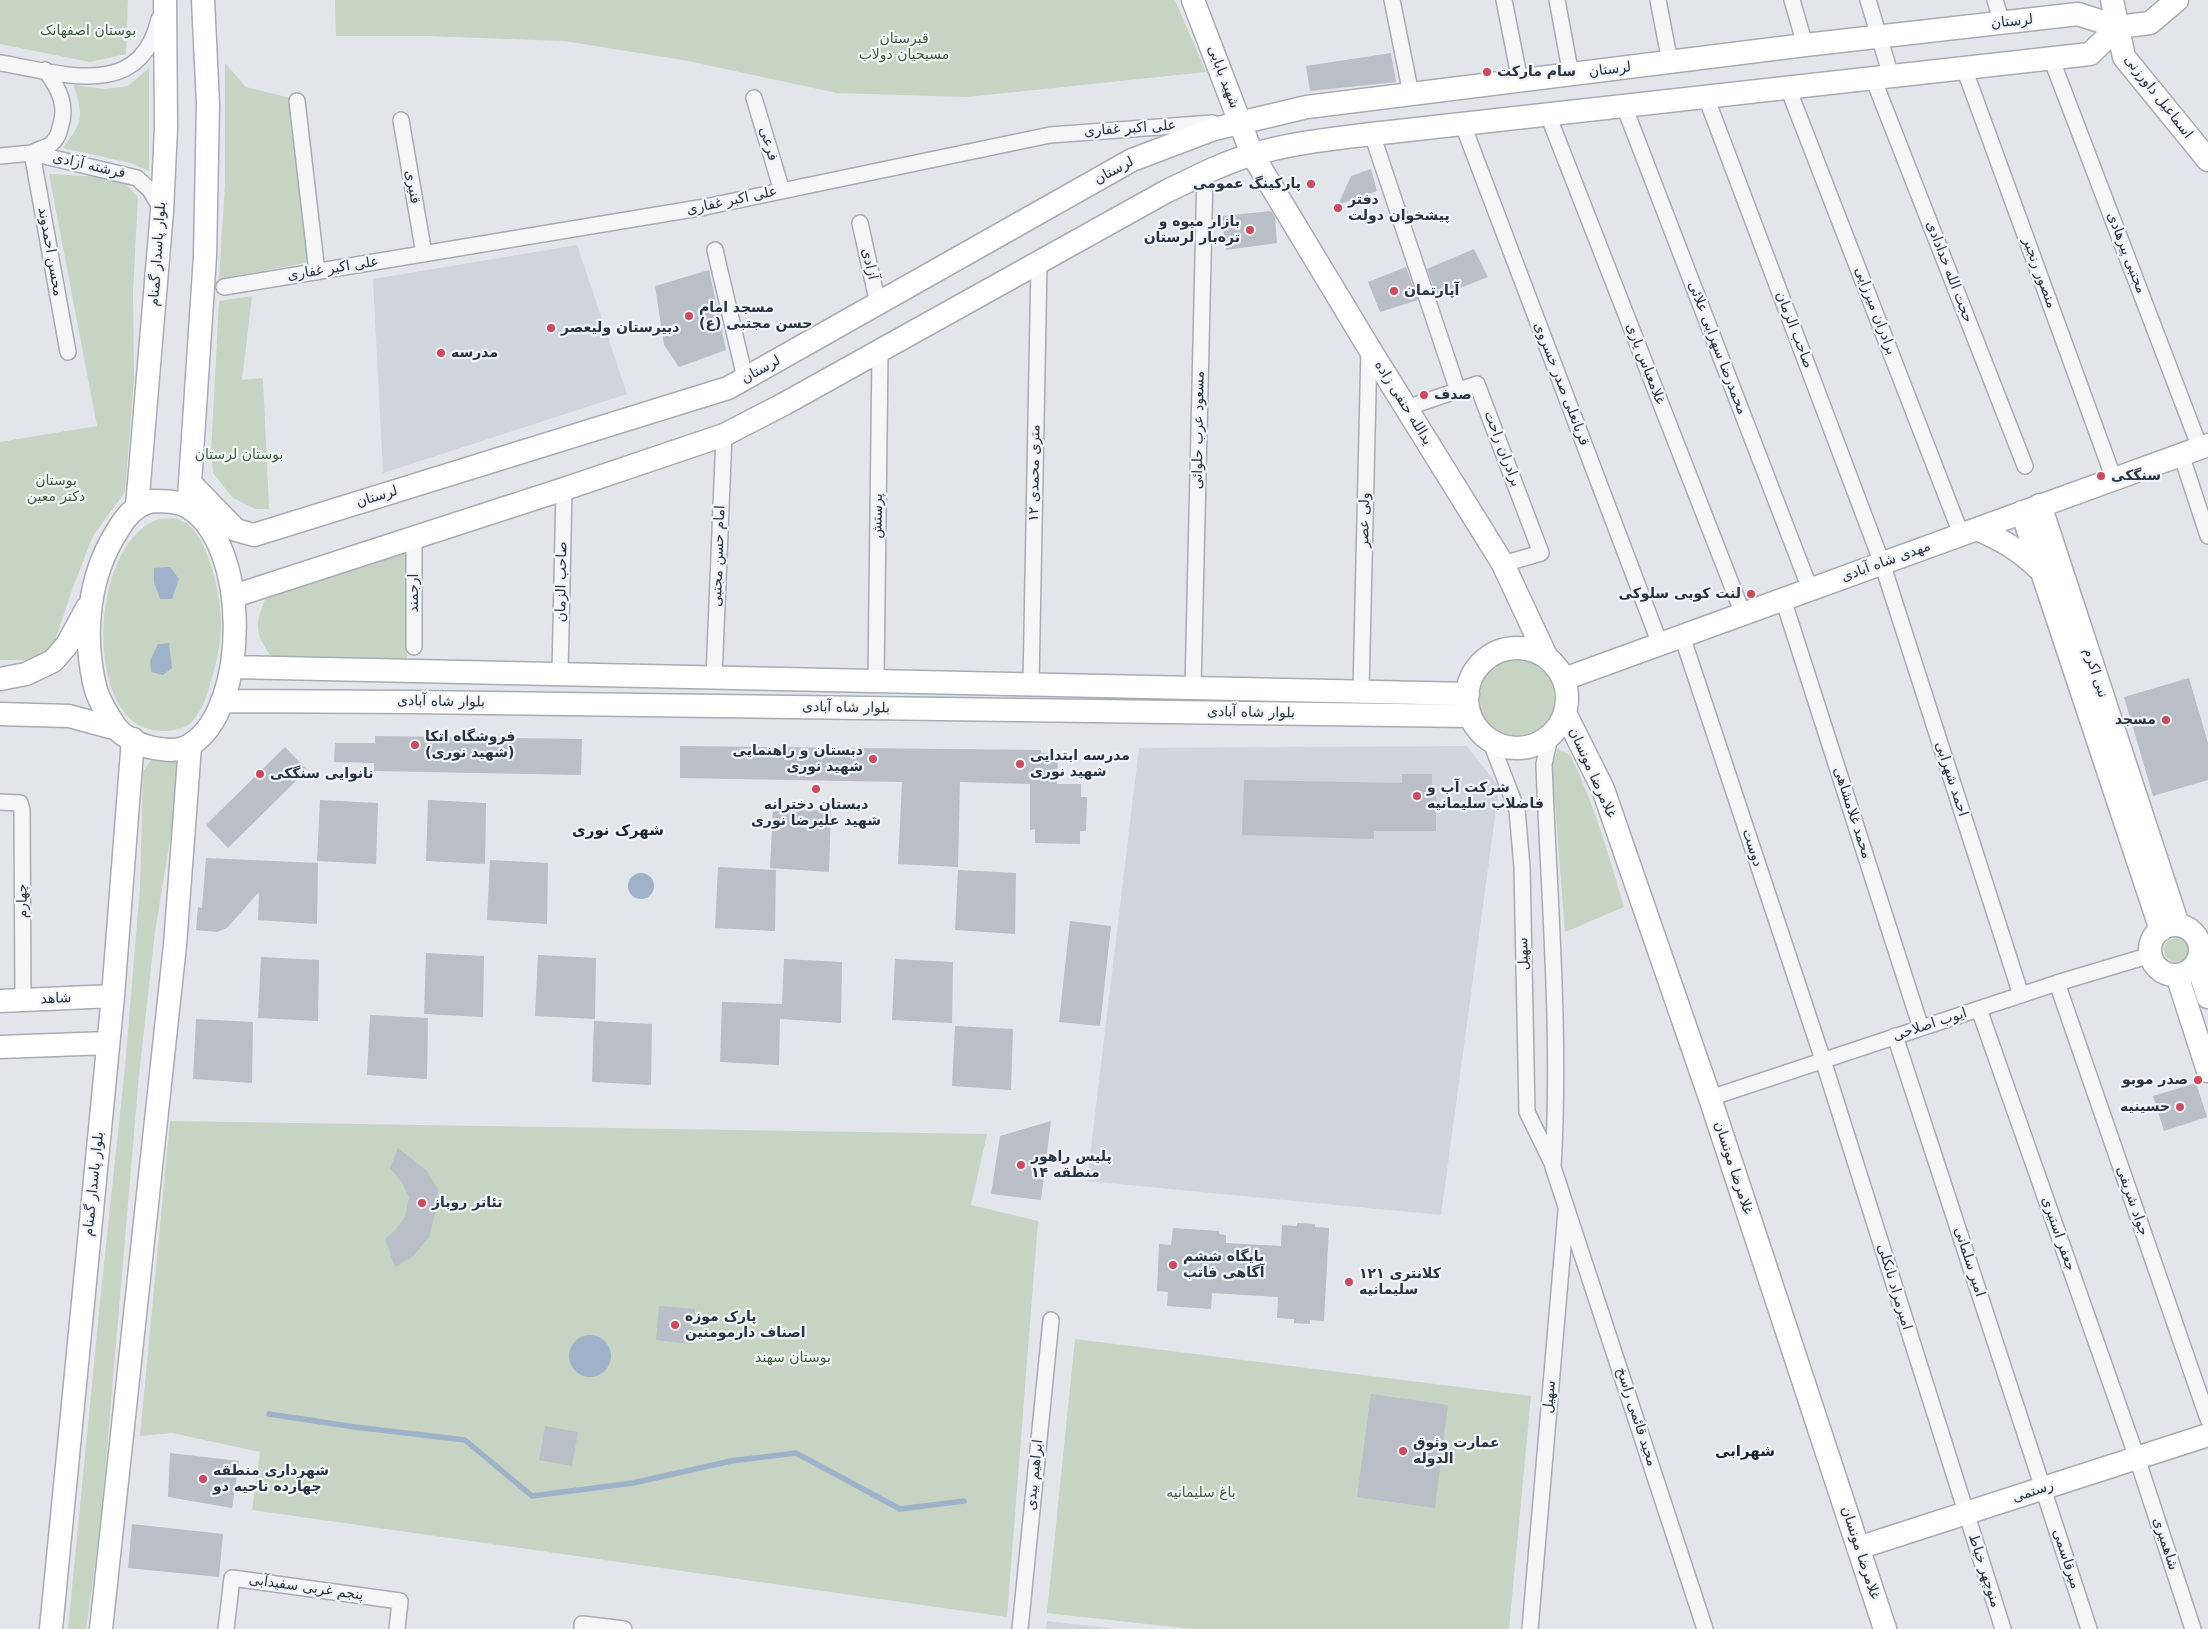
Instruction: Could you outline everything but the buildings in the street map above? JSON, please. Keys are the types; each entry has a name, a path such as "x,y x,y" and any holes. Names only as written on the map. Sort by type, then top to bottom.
{"street":[{"path":"0,63 102,77 124,70 141,57 155,36 164,0"},
{"name":"بلوار پاسدار گمنام","path":"138,507 162,210 166,128 164,0"},
{"path":"188,507 205,256 208,104 203,0"},
{"name":"شهید بابایی","path":"1193,0 1252,154"},
{"path":"1392,0 1411,94"},
{"path":"1504,0 1520,81"},
{"path":"1557,0 1571,74"},
{"path":"1658,0 1670,62"},
{"path":"1792,0 1804,45"},
{"name":"حجت الله خدادادی","path":"1868,0 1879,37 1882,77 2025,466"},
{"path":"1995,0 2002,23"},
{"name":"اسماعیل داورزنی","path":"2112,0 2124,57 2208,160"},
{"name":"لرستان","path":"190,483 236,530 254,535 728,388 1132,160 1240,121 1308,107 1804,45 2078,14 2118,28 2150,23 2177,0"},
{"path":"234,596 724,435 1167,192 1228,162 1252,154 1324,140 1372,134 2090,54 2118,28"},
{"name":"مجتبی پیرهادی","path":"2051,58 2196,449 2208,536"},
{"name":"منصور رنجبر","path":"1964,68 2114,479"},
{"path":"32,153 51,144 59,134 64,118 62,99 56,85 45,70"},
{"name":"برادران میرزایی","path":"1788,88 1969,532"},
{"name":"صاحب الزمان","path":"1706,97 1882,563"},
{"name":"فرعی","path":"754,98 782,191"},
{"path":"297,101 317,272"},
{"name":"محمدرضا سهرابی علائی","path":"1624,106 1810,589"},
{"name":"غلامعباس یاری","path":"1548,115 1743,614"},
{"name":"قنبری","path":"401,120 424,254"},
{"name":"علی اکبر غفاری","path":"224,287 705,207 1050,135 1240,121"},
{"name":"قربانعلی صدر خسروی","path":"1463,124 1660,644"},
{"path":"1372,134 1458,391 1406,408"},
{"name":"فرشته آزادی","path":"0,156 32,153 137,178 150,190 162,210"},
{"name":"محسن احمدوند","path":"32,153 68,352"},
{"name":"یدالله حنفی زاده","path":"1252,154 1368,348 1503,564 1546,656"},
{"name":"مسعود عرب حلوائی","path":"1193,688 1205,173"},
{"name":"آزادی","path":"860,223 878,304"},
{"path":"715,250 745,378"},
{"name":"۱۲ متری محمدی","path":"1031,684 1039,262"},
{"name":"ولی عصر","path":"1361,691 1368,348"},
{"name":"پرستش","path":"876,681 880,351"},
{"name":"برادران راحت","path":"1458,391 1477,384 1541,552 1503,564"},
{"name":"امام حسن مجتبی","path":"714,677 724,435"},
{"name":"مهدی شاه آبادی","path":"1564,679 2196,449"},
{"name":"صاحب الزمان","path":"560,674 564,489"},
{"path":"0,714 69,716 125,734 147,747 163,750 176,750 190,746 201,737 213,720 222,702 232,667 235,640 234,596 226,561 219,543 210,528 188,507 165,501 152,501 138,507 124,519 104,554 96,575 92,598 89,624 94,684 103,707 125,734"},
{"name":"نبی اکرم","path":"2031,509 2041,570 2169,928"},
{"name":"نبی اکرم","path":"2031,509 2169,928"},
{"path":"1969,532 2012,545 2041,570"},
{"name":"ارجمند","path":"414,538 414,647"},
{"name":"احمد شهرابی","path":"1882,563 2021,995"},
{"path":"0,678 26,674 53,661 67,646 92,598"},
{"name":"محمد غلامشاهی","path":"1783,599 1921,1028"},
{"name":"دوست","path":"1682,636 1823,1060"},
{"path":"1516,647 1531,649 1546,656 1557,666 1564,679 1568,696 1565,713 1559,726 1550,737 1536,745 1520,748 1505,747 1490,740 1478,730 1470,716 1469,684 1475,670 1486,658 1500,650 1516,647"},
{"name":"بلوار شاه آبادی","path":"232,667 1468,694"},
{"name":"بلوار شاه آبادی","path":"222,702 414,702 1470,716"},
{"name":"غلامرضا مونسان","path":"1565,713 1602,789 1710,1098 1885,1629"},
{"name":"بلوار پاسدار گمنام","path":"51,1629 113,996 125,734"},
{"name":"سهیل","path":"1550,737 1544,764 1557,1039 1557,1100 1553,1167"},
{"name":"سهیل","path":"1490,740 1517,810 1522,867 1527,1112 1553,1167 1567,1204 1530,1629"},
{"path":"101,1629 175,945 190,746"},
{"name":"چهارم","path":"0,802 20,803 22,810 24,1000"},
{"path":"2202,949 2192,969 2177,975 2163,972 2153,962 2151,955 2152,941 2169,928 2192,931 2202,949 2208,997"},
{"name":"ایوب اصلاحی","path":"1710,1098 1979,1008 2151,955"},
{"path":"2177,975 2208,1071"},
{"name":"جواد شریفی","path":"2057,983 2208,1419"},
{"name":"شاهد","path":"0,1001 113,996"},
{"name":"جعفر استیری","path":"1979,1008 2136,1458"},
{"name":"امیر سلمانی","path":"1895,1036 2043,1488"},
{"path":"0,1047 108,1043"},
{"name":"امیرمراد نانکلی","path":"1823,1060 1965,1514"},
{"name":"مجید قائمی راسخ","path":"1567,1204 1705,1629"},
{"name":"ابراهیم بیدی","path":"1020,1629 1051,1320"},
{"name":"رستمی","path":"1858,1548 2208,1435"},
{"name":"شاهمیری","path":"2136,1458 2193,1629"},
{"name":"میرقاسمی","path":"2043,1488 2089,1629"},
{"name":"منوچهر خیاط","path":"1965,1514 2003,1629"},
{"name":"پنجم غربی سفیدآبی","path":"226,1629 232,1578 400,1601 397,1629"},
{"path":"582,1626 624,1629"}],"shaded area":[{"path":"577,245 627,394 383,473 373,279"},
{"name":"شرکت آب و فاضلاب سلیمانیه","path":"1467,746 1499,787 1441,1215 1087,1181 1139,748"},
{"path":"1047,1621 1118,1629 1046,1629"}],"green space":[{"name":"بوستان اصفهانک","path":"0,0 128,0 126,54 90,62 0,44"},
{"name":"قبرستان مسیحیان دولاب","path":"335,0 1175,0 1206,72 967,97 837,93 683,60 564,41 427,36 336,36"},
{"path":"225,63 246,87 294,99 314,256 305,263 219,279 225,184"},
{"path":"149,68 149,171 130,163 63,148 75,131 80,118 74,85 105,89 128,86"},
{"name":"بوستان دکتر معین","path":"49,174 120,178 138,197 133,291 134,379 125,492 93,536 73,587 53,647 30,660 0,660 0,442 97,426"},
{"name":"بوستان لرستان","path":"252,296 242,380 263,378 269,509 255,509 233,498 213,473 211,452 219,301"},
{"path":"175,518 189,525 203,545 208,558 219,600 220,639 209,689 199,713 191,723 182,728 170,731 157,731 131,719 115,697 106,667 104,632 107,596 117,563 134,537 156,520"},
{"path":"407,546 407,667 274,660 267,651 258,629 258,621 267,595"},
{"path":"1517,660 1532,663 1544,672 1553,684 1556,699 1553,714 1544,726 1532,735 1517,738 1502,735 1490,726 1481,714 1478,699 1481,684 1490,672 1502,663"},
{"path":"1558,749 1570,755 1579,773 1613,868 1624,907 1565,932 1552,766"},
{"path":"154,755 183,759 155,932 139,1075 100,1531 86,1629 68,1629 125,1067 140,887 143,772"},
{"path":"2176,938 2184,942 2188,950 2184,958 2176,962 2168,958 2164,950 2168,942"},
{"name":"بوستان سهند","path":"170,1121 987,1134 971,1205 1038,1221 1007,1617 252,1510 260,1452 172,1433 140,1436"},
{"name":"باغ سلیمانیه","path":"1075,1339 1531,1396 1509,1629 1193,1629 1047,1613"}],"water":[{"path":"170,567 179,579 172,599 160,599 154,582 154,568"},
{"path":"169,643 172,668 163,675 151,672 150,661 158,644"},
{"path":"641,873 650,877 654,886 650,895 641,899 632,895 628,886 632,877"},
{"path":"594,1335 602,1338 608,1344 611,1356 608,1368 602,1374 586,1377 578,1374 572,1368 569,1352 572,1344 578,1338"}],"waterway":[{"path":"269,1414 355,1427 465,1440 532,1496 633,1483 731,1461 796,1453 900,1509 964,1501"}],"place":[{"name":"سام مارکت","path":"1487,72"},
{"name":"پارکینگ عمومی","path":"1311,184"},
{"name":"دفتر پیشخوان دولت","path":"1338,208"},
{"name":"بازار میوه و تره‌بار لرستان","path":"1250,230"},
{"name":"آپارتمان","path":"1394,291"},
{"name":"مسجد امام حسن مجتبی (ع)","path":"689,316"},
{"name":"دبیرستان ولیعصر","path":"551,328"},
{"name":"مدرسه","path":"441,353"},
{"name":"صدف","path":"1424,395"},
{"name":"سنگکی","path":"2101,476"},
{"name":"لنت کوبی سلوکی","path":"1751,594"},
{"name":"مسجد","path":"2166,720"},
{"name":"فروشگاه اتکا (شهید نوری)","path":"415,745"},
{"name":"دبستان و راهنمایی شهید نوری","path":"873,759"},
{"name":"مدرسه ابتدایی شهید نوری","path":"1020,764"},
{"name":"نانوایی سنگکی","path":"260,774"},
{"name":"دبستان دخترانه شهید علیرضا نوری","path":"816,789"},
{"name":"شرکت آب و فاضلاب سلیمانیه","path":"1417,796"},
{"name":"صدر موبو","path":"2198,1080"},
{"name":"حسینیه","path":"2180,1107"},
{"name":"پلیس راهور منطقه ۱۴","path":"1021,1165"},
{"name":"تئاتر روباز","path":"422,1203"},
{"name":"پایگاه ششم آگاهی فاتب","path":"1173,1265"},
{"name":"كلانتری ١٢١ سلیمانیه","path":"1349,1282"},
{"name":"پارک موزه اصناف دارمومنین","path":"675,1325"},
{"name":"عمارت وثوق الدوله","path":"1403,1451"},
{"name":"شهرداری منطقه چهارده ناحیه دو","path":"203,1479"}],"district":[{"name":"شهرک نوری","path":"618,831"},
{"name":"شهرابی","path":"1745,1452"}]}
